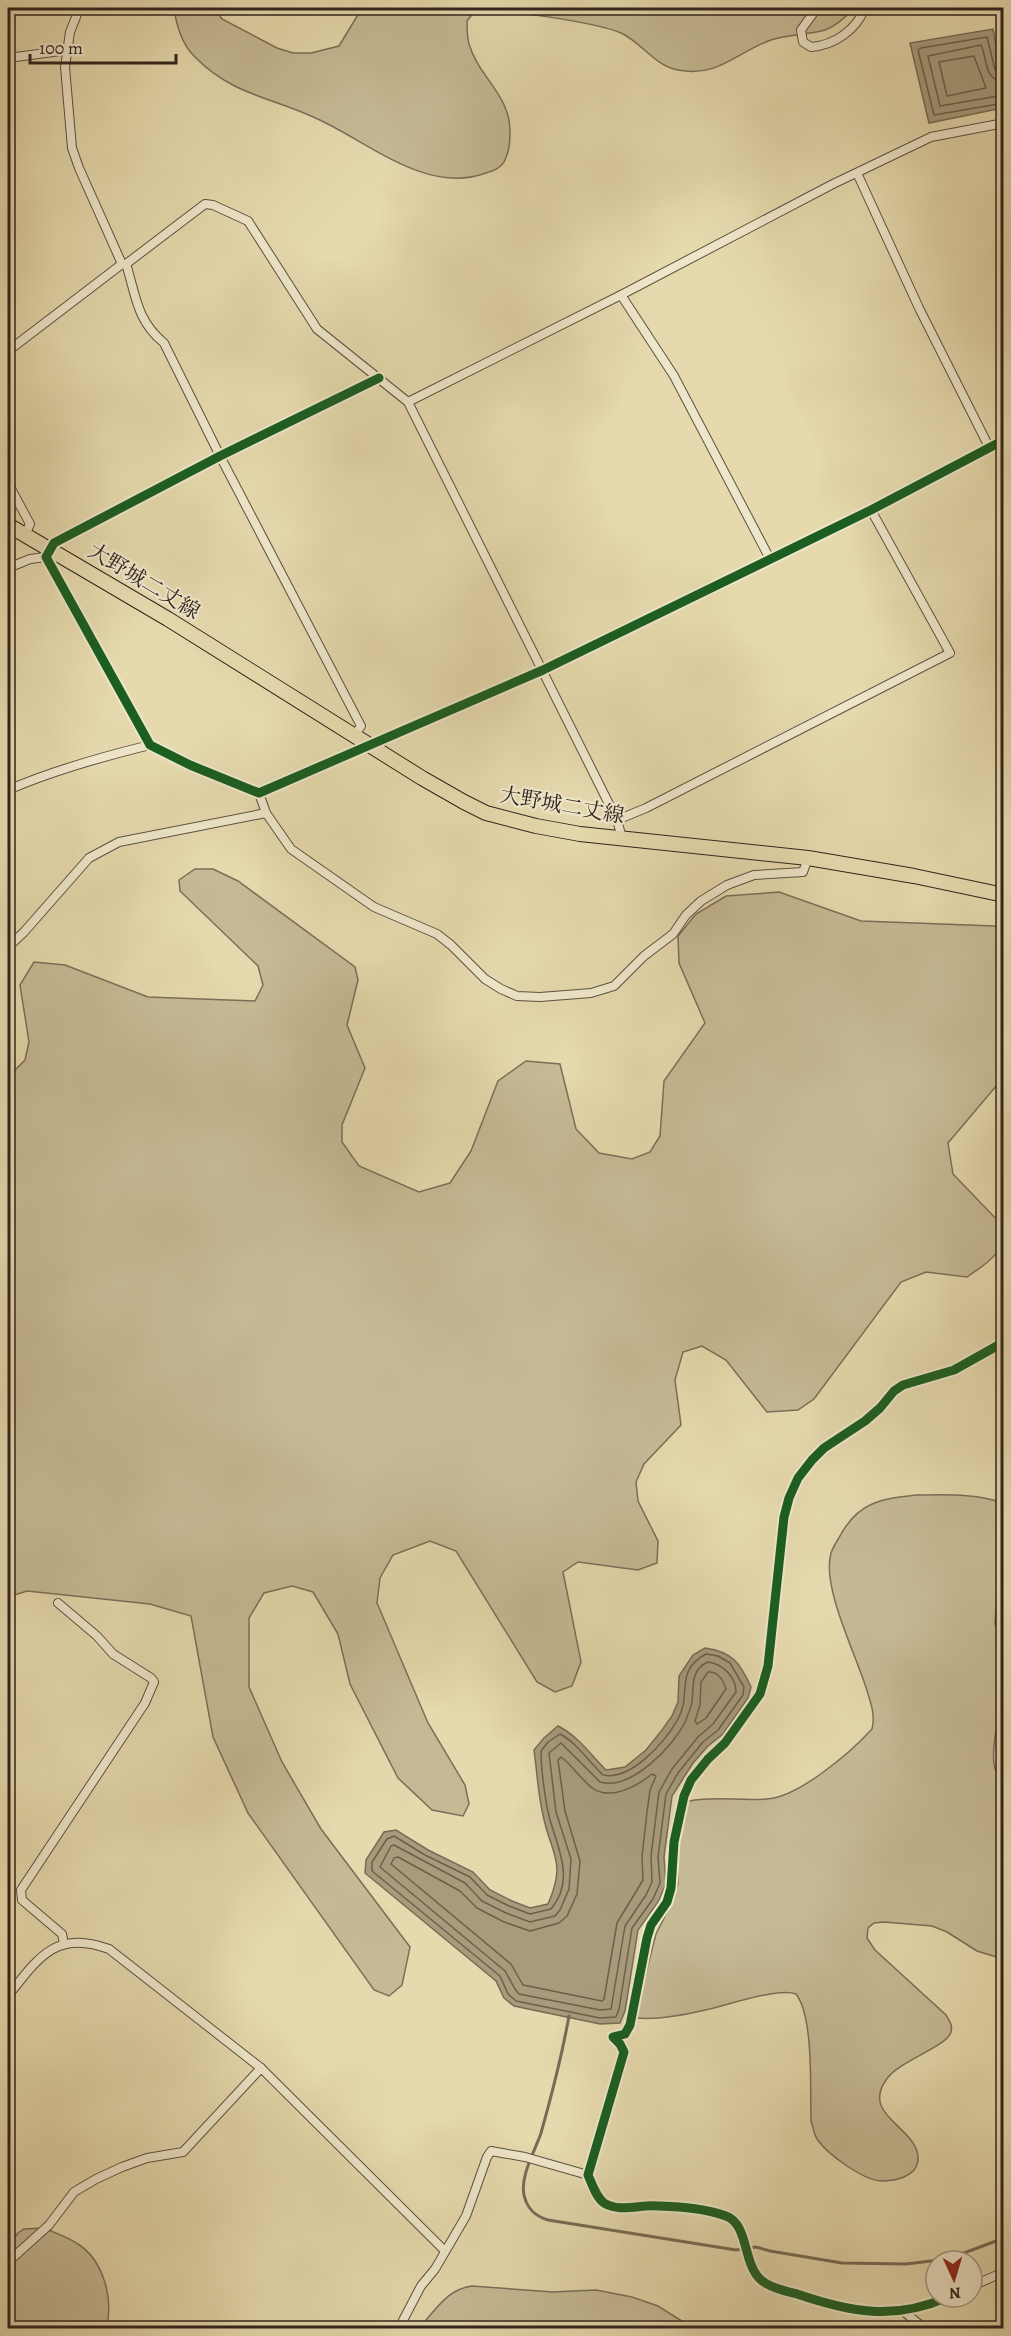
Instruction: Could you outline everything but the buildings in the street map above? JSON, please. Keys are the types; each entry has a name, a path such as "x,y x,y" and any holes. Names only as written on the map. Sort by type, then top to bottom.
{"main road":[{"name":"大野城二丈線","path":"8,525 48,553 168,619 370,746 486,813 536,826 622,838 808,858 914,876 1004,895"}],"street":[{"path":"817,8 801,30 803,42 811,47 832,42 843,36 862,16 865,8"},
{"path":"76,17 70,32 65,67 72,148 79,168 124,264 142,319 164,342 220,456 361,726 354,735"},
{"path":"8,58 68,50"},
{"path":"408,402 857,173 932,138 1004,123"},
{"path":"857,173 919,308 989,447"},
{"path":"8,351 204,204 213,205 248,220 317,329 408,402 617,820 622,838"},
{"path":"621,295 674,376 770,559"},
{"path":"8,568 48,553 54,543 220,456 379,378"},
{"path":"48,553 150,745 226,781 259,793 543,670 871,510 1004,440"},
{"path":"8,483 30,524 25,535"},
{"path":"617,820 646,808 950,653 871,510"},
{"path":"8,790 90,760 150,745"},
{"path":"259,793 266,813 291,849 374,907 437,934 485,979 517,996 582,994 614,986 644,956 673,934 686,915 701,901 726,885 754,875 803,872 808,858"},
{"path":"8,947 89,858 104,848 119,842 174,830 266,813"},
{"path":"924,2307 903,2311 861,2312 830,2305 764,2282 758,2278 750,2264 737,2223 729,2216 706,2210 657,2205 620,2208 604,2203 596,2193 588,2175 624,2052 613,2037 625,2034 630,2025 647,1938 651,1925 667,1902 671,1888 674,1842 684,1796 691,1780 725,1743 760,1694 768,1666 784,1517 798,1478 824,1448 865,1421 903,1384 954,1370 1004,1341"},
{"path":"58,1603 97,1636 113,1654 151,1677 154,1682 145,1703 21,1890 22,1900 62,1934 64,1944"},
{"path":"8,1996 36,1961 49,1950 70,1942 88,1942 109,1949 261,2068 445,2251"},
{"path":"8,2262 50,2225 74,2192 122,2167 147,2158 183,2152 261,2068"},
{"path":"399,2328 422,2286 466,2216 491,2151 525,2157 588,2175"},
{"path":"984,2281 1004,2272"},
{"path":"903,2311 924,2328"}],"shaded area":[{"path":"174,8 214,8 222,19 277,48 293,53 311,53 339,46 362,8 854,8 825,30 771,40 716,67 692,72 670,68 662,64 628,37 610,29 504,11 476,12 467,21 469,44 480,67 500,97 509,120 510,133 507,154 499,168 461,178 438,176 394,161 311,116 250,93 222,79 190,52 178,27"},
{"path":"195,869 213,869 238,881 355,967 358,980 347,1025 365,1068 342,1125 342,1142 359,1166 419,1192 450,1183 471,1151 498,1081 526,1061 560,1064 576,1129 599,1153 632,1159 650,1152 660,1136 664,1081 705,1023 679,963 678,936 696,914 726,896 779,892 861,921 995,926 1003,929 1003,1078 948,1143 953,1174 1003,1226 1001,1244 993,1257 967,1277 926,1272 901,1282 814,1399 798,1410 767,1412 726,1360 702,1346 683,1352 675,1380 681,1425 644,1464 636,1482 638,1501 658,1541 657,1563 638,1570 578,1562 563,1572 581,1662 572,1686 555,1692 537,1682 456,1551 430,1541 393,1555 380,1578 377,1603 428,1723 465,1785 469,1804 463,1816 432,1810 398,1778 350,1684 338,1634 313,1592 292,1586 264,1593 249,1618 249,1687 282,1762 321,1829 410,1947 402,1985 389,1996 374,1990 248,1813 213,1737 191,1616 150,1604 27,1591 8,1597 8,1070 15,1070 25,1060 29,1042 20,985 34,962 65,965 148,997 255,1001 263,985 258,966 180,891 179,880"},
{"path":"916,1495 971,1496 1003,1503 1003,1597 996,1607 995,1624 1003,1639 1004,1707 997,1728 994,1763 995,1769 1004,1781 1003,1959 977,1951 947,1932 932,1926 884,1922 874,1923 868,1928 867,1938 875,1950 946,2015 951,2027 948,2038 892,2073 880,2093 880,2104 885,2113 911,2140 918,2161 915,2169 907,2176 881,2181 873,2180 846,2165 829,2152 816,2137 811,2121 811,2073 806,2019 796,1994 765,1995 662,2018 636,2018 636,2011 656,1934 674,1898 678,1883 676,1851 684,1809 689,1801 779,1797 823,1772 851,1750 872,1729 871,1703 831,1585 829,1568 831,1553 847,1525 863,1509 892,1498"},
{"path":"44,2228 74,2242 87,2251 94,2260 108,2294 106,2328 8,2328 8,2246 24,2229"},
{"path":"472,2286 553,2292 596,2290 632,2297 658,2306 693,2328 427,2328 426,2320 446,2298 458,2290"}],"water":[{"path":"993,29 1003,83 1003,108 929,123 910,43"},
{"path":"705,1648 722,1652 734,1660 751,1687 748,1698 723,1734 693,1763 672,1796 664,1857 666,1884 658,1902 638,1930 625,2011 620,2023 600,2024 514,2006 504,1998 496,1981 365,1873 366,1860 384,1832 396,1830 428,1850 473,1872 490,1890 512,1901 530,1908 548,1904 554,1889 557,1867 541,1807 534,1750 558,1726 578,1740 606,1770 625,1767 646,1750 672,1716 678,1702 679,1676 693,1655"}],"waterway":[{"path":"569,2016 541,2133 524,2180 525,2200 529,2208 539,2216 548,2220 736,2250 756,2247 842,2263 906,2264 948,2259 1004,2238"}],"cycle path":[{"path":"379,378 220,456 54,543 46,557 150,745 190,765 259,793 543,670 871,510 1004,440"},
{"path":"924,2305 890,2311 854,2309 777,2288 762,2281 754,2271 742,2235 733,2220 710,2211 684,2207 624,2208 610,2206 604,2203 594,2190 588,2175 624,2052 613,2037 625,2034 630,2025 647,1938 651,1925 667,1902 671,1888 674,1842 684,1796 691,1780 725,1743 760,1694 768,1666 784,1517 798,1478 824,1448 865,1421 894,1391 903,1385 954,1370 1004,1342"}]}
